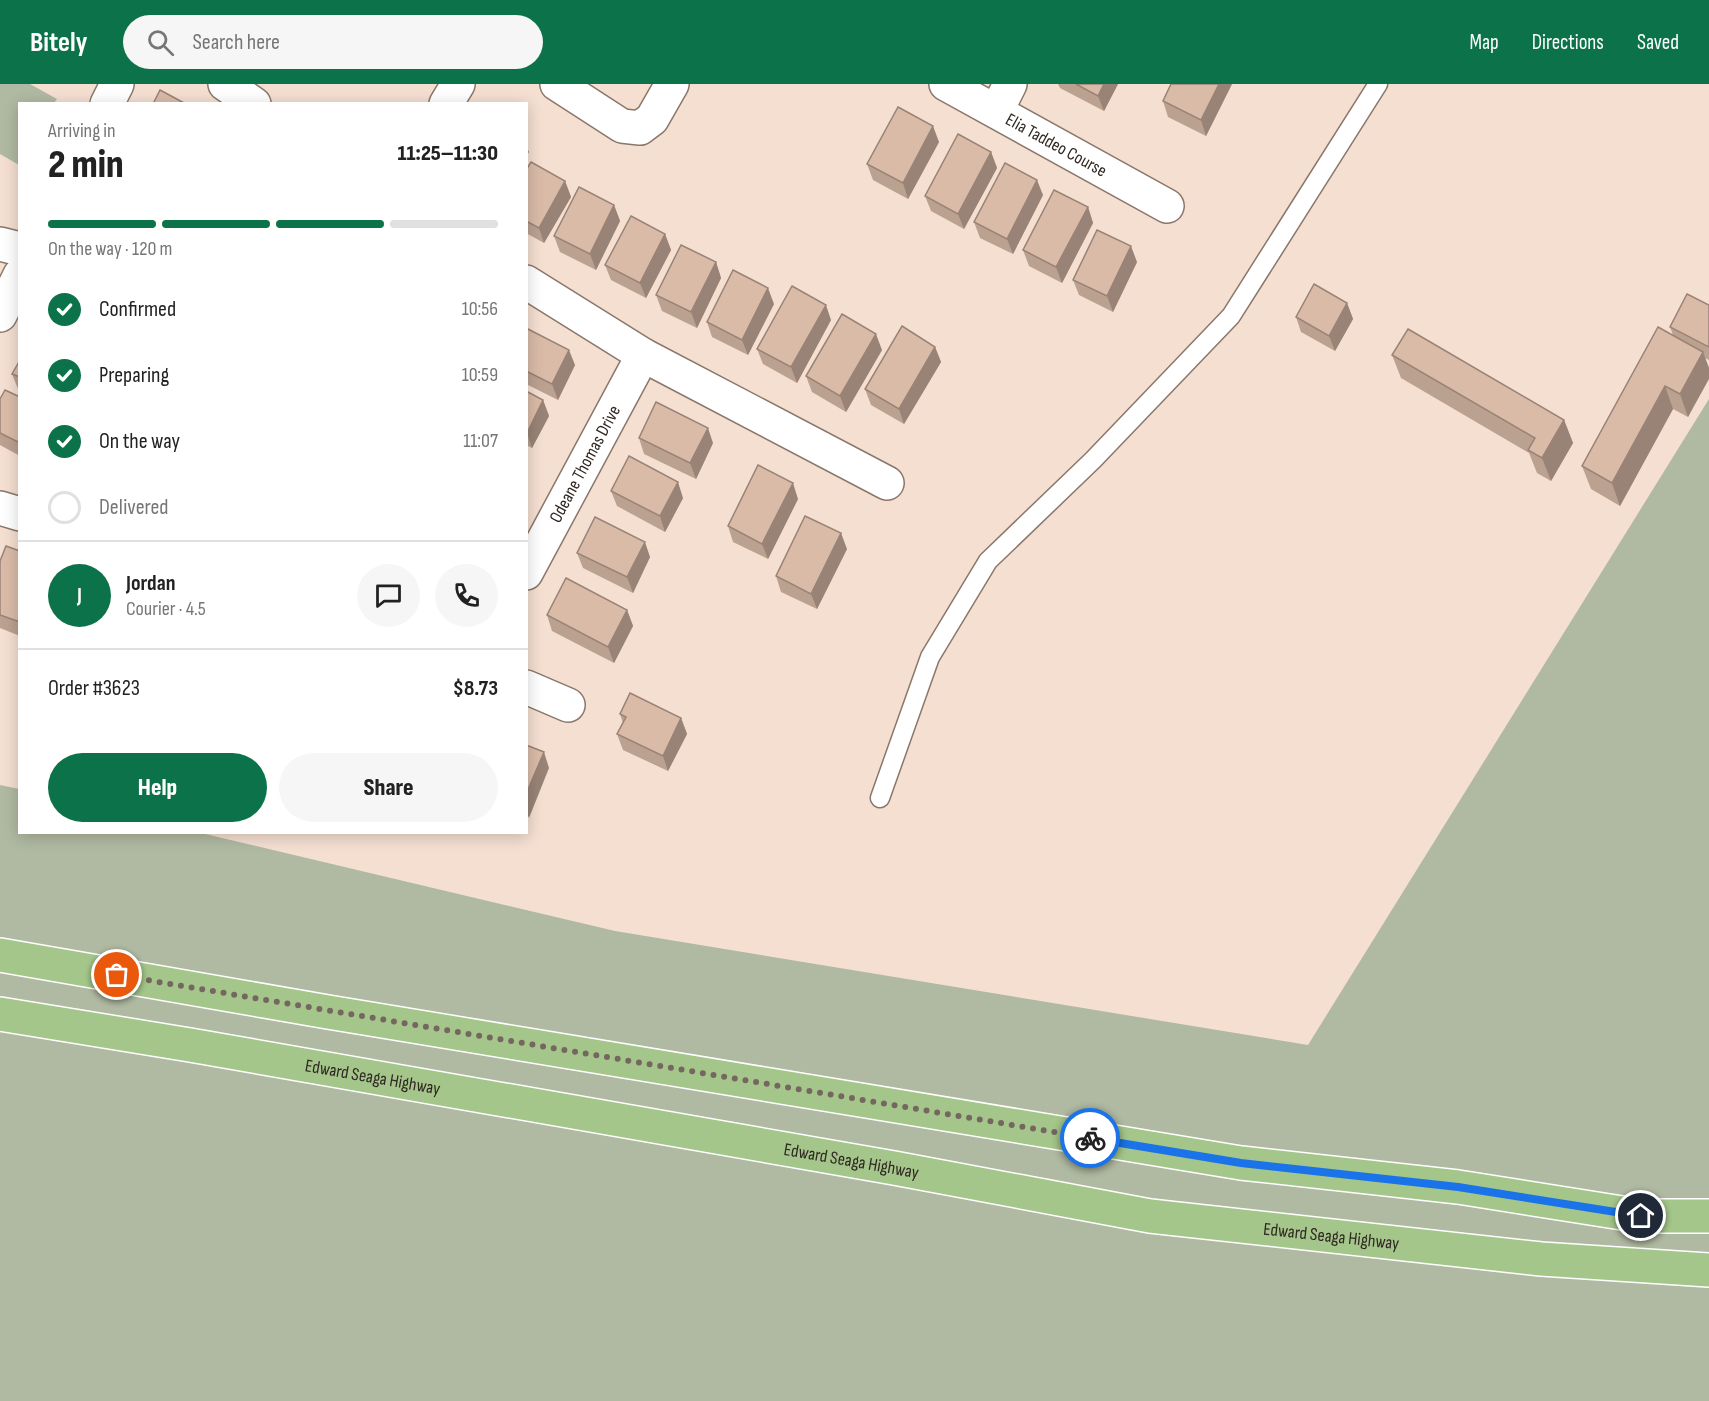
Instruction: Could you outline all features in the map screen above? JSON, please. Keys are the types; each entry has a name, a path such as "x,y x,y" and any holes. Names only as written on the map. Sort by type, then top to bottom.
{"highway":[{"path":"0,955 316,1010 1241,1163 1458,1187 1641,1216 1709,1216"},
{"name":"Edward Seaga Highway","path":"0,1014 882,1166 1150,1216 1541,1259 1709,1270"}],"street":[{"path":"108,102 117,84"},
{"path":"225,84 251,102"},
{"path":"447,102 458,84"},
{"path":"557,84 622,126 640,128 652,118 672,84"},
{"name":"Elia Taddeo Course","path":"946,84 1003,97 1167,206"},
{"path":"0,244 18,248"},
{"path":"0,315 18,279"},
{"path":"528,283 643,355 887,483"},
{"name":"Odeane Thomas Drive","path":"528,569 643,355"},
{"path":"0,508 18,513"},
{"path":"528,688 568,705"}],"lane":[{"path":"880,798 930,657 988,561 1094,460 1231,316 1378,84"}],"green space":[{"path":"0,84 30,84 57,99 55,102 18,102 18,164 0,154"},
{"path":"1709,399 1709,1401 0,1401 0,785 18,789 18,834 205,834 615,931 1308,1045"}],"building":[{"path":"1076,84 1104,84 1098,96"},
{"path":"1171,84 1219,84 1201,120 1163,101"},
{"path":"160,90 182,102 154,102"},
{"path":"898,107 933,126 903,183 867,164"},
{"path":"958,134 991,152 958,214 925,196"},
{"path":"531,162 565,181 539,228 528,222 528,167"},
{"path":"1005,163 1037,180 1007,239 974,222"},
{"path":"579,187 614,205 590,254 554,236"},
{"path":"1054,190 1088,207 1056,267 1023,250"},
{"path":"631,216 665,234 640,283 605,265"},
{"path":"1097,230 1131,246 1107,296 1073,280"},
{"path":"681,245 716,262 691,312 656,295"},
{"path":"733,270 768,288 742,340 707,322"},
{"path":"1314,284 1347,303 1329,336 1296,317"},
{"path":"792,286 826,305 791,367 757,349"},
{"path":"1687,294 1709,305 1709,347 1670,327"},
{"path":"842,314 876,334 840,396 806,376"},
{"path":"902,326 935,347 899,409 865,389"},
{"path":"1658,327 1703,352 1680,394 1665,386 1612,483 1582,466"},
{"path":"528,329 569,350 552,384 528,372"},
{"path":"1408,329 1564,420 1542,458 1528,450 1535,438 1392,355"},
{"path":"18,364 18,376 12,374"},
{"path":"5,390 18,396 18,442 0,433 0,399"},
{"path":"528,392 543,400 528,431"},
{"path":"656,402 708,428 690,463 639,438"},
{"path":"629,456 678,482 660,516 611,491"},
{"path":"758,465 793,483 762,544 728,526"},
{"path":"805,516 841,533 811,594 776,576"},
{"path":"595,517 645,542 627,577 577,553"},
{"path":"6,546 18,550 18,621 0,615 0,561"},
{"path":"566,578 627,610 608,647 547,615"},
{"path":"630,693 681,718 663,756 617,734 626,717 620,714"},
{"path":"528,746 544,752 528,789"}],"way so far":[{"path":"117,975 1090,1138"}],"route":[{"path":"1090,1138 1241,1163 1458,1187 1641,1216"}]}
